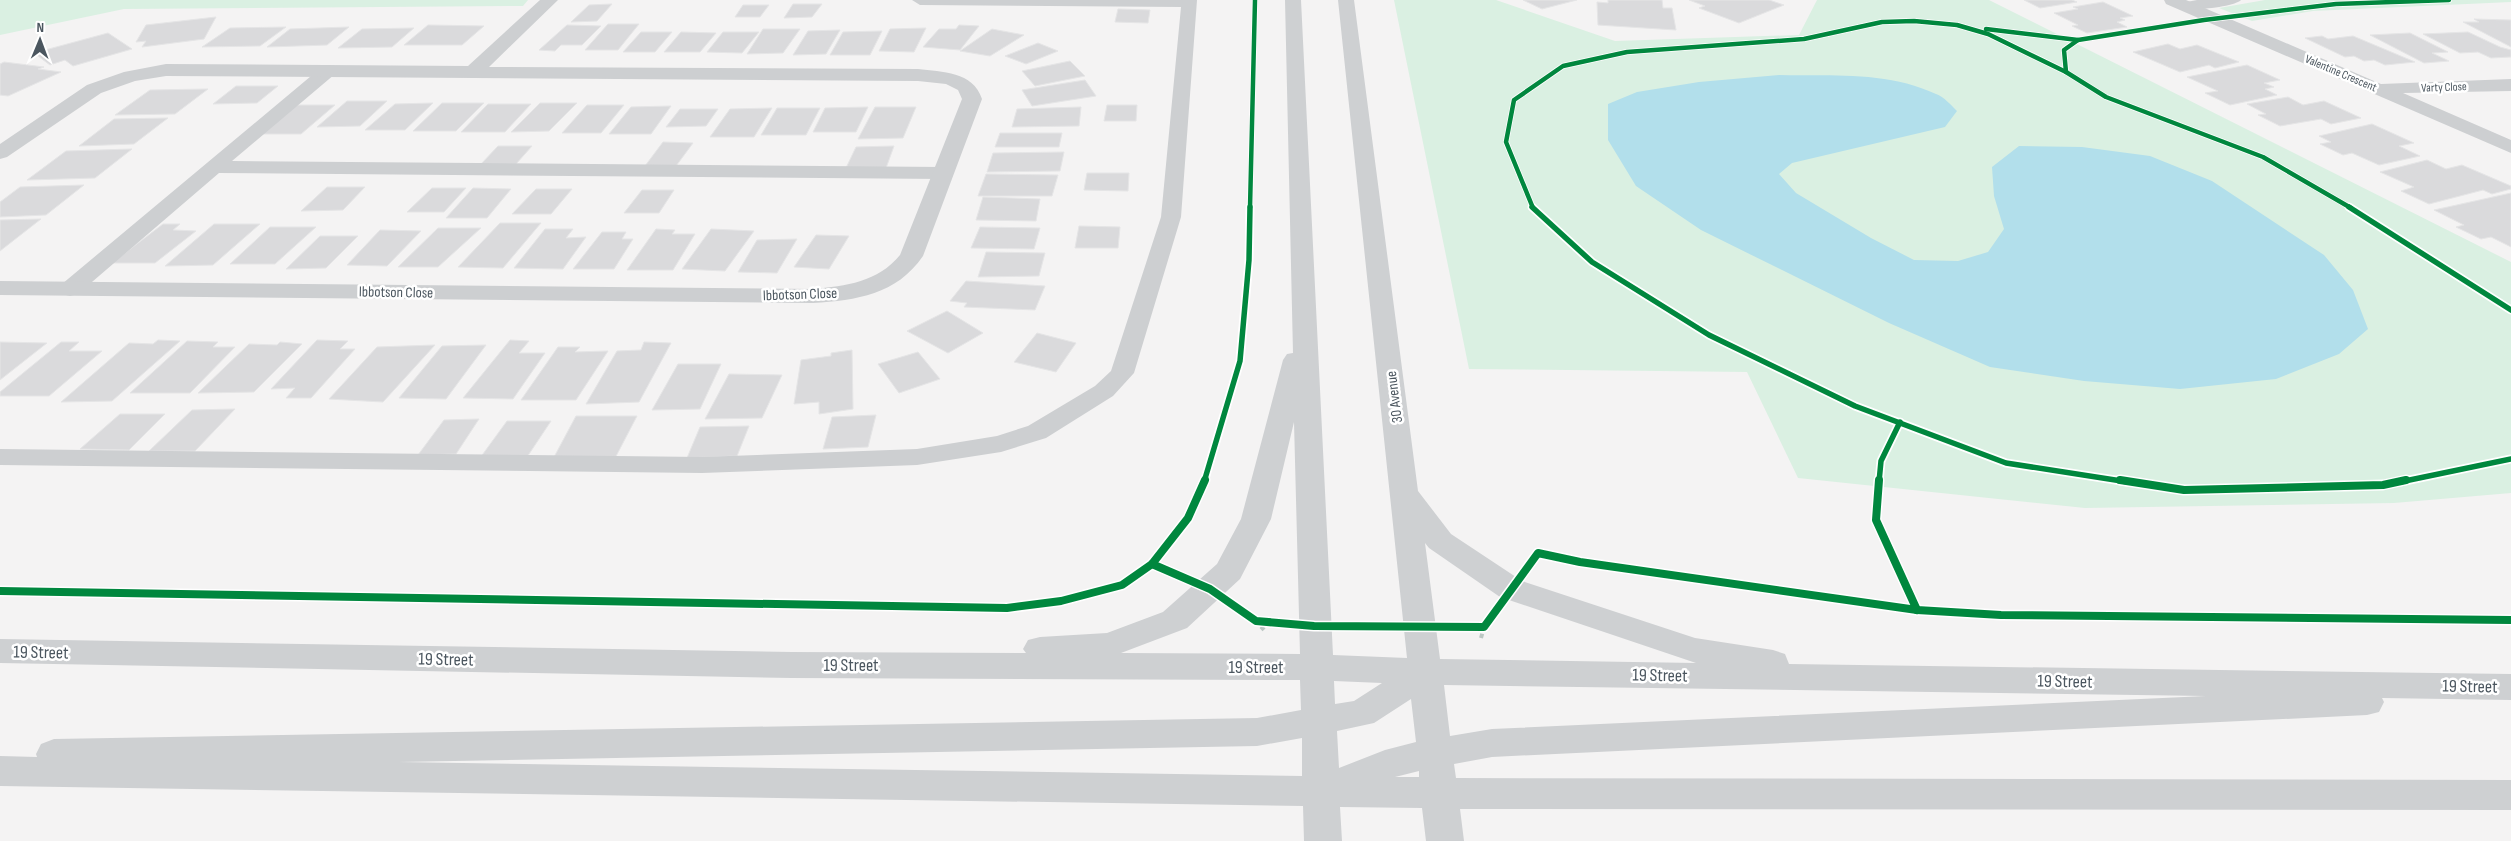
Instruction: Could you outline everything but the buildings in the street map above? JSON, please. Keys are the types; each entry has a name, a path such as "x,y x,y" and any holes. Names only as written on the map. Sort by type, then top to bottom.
{"main road":[{"path":"1293,0 1322,841"},
{"name":"30 Avenue","path":"1346,0 1445,841"},
{"path":"792,665 1109,645 1175,620 1229,571 1256,519 1304,329"},
{"path":"1405,494 1440,541 1511,589 1694,650 1864,678"},
{"name":"19 Street","path":"0,651 792,665 1316,667 1426,672 2511,687"},
{"path":"0,755 1257,732 1362,713 1426,672"},
{"path":"1319,792 1398,760 1492,744 2511,695"},
{"path":"0,771 1440,794 2511,796"}],"street":[{"path":"474,71 550,0"},
{"name":"Valentine Crescent","path":"2179,3 2511,146"},
{"name":"Ibbotson Close","path":"0,152 77,98 94,89 131,76 166,70 918,75 952,80 965,85 971,91 972,99 911,256 904,268 878,283 836,294 0,288"},
{"name":"Varty Close","path":"2378,89 2511,84"}],"lane":[{"path":"0,457 702,465 917,457 1001,444 1037,432 1104,391 1122,373 1172,217 1189,1 920,0"},
{"path":"2179,3 2233,0"},
{"path":"70,289 329,70"},
{"path":"215,168 943,173"}],"path":[{"path":"1234,606 1256,622 1285,624"},
{"path":"1450,626 1484,627 1493,614"}],"green space":[{"path":"0,0 528,0 523,6 124,9 0,35"},
{"path":"1394,0 1496,0 1615,41 1799,35 1817,0 1989,0 2511,262 2511,493 2394,503 2085,508 1798,478 1747,372 1469,369"},
{"path":"2265,0 2511,0 2511,2 2313,11 2252,21 2219,8"}],"water":[{"path":"1779,75 1859,76 1899,81 1939,95 1957,111 1945,127 1792,163 1779,174 1796,193 1871,238 1914,260 1958,261 1988,252 2004,229 1994,196 1992,167 2019,146 2082,147 2150,156 2212,181 2324,255 2353,290 2368,329 2339,354 2276,379 2180,389 2084,381 1990,367 1889,323 1701,230 1636,186 1608,140 1608,104 1637,92 1699,82"}],"cycle path":[{"path":"0,591 1007,608 1061,601 1122,585 1152,564 1188,518 1206,477 1240,361 1249,260 1255,0"},
{"path":"2078,40 2204,20 2336,4 2449,0"},
{"path":"2511,310 2382,226 2263,157 2106,97 2066,72 1988,34 1957,25 1914,21 1882,22 1804,39 1627,52 1563,66 1514,100 1506,142 1531,206 1592,262 1709,335 1855,406 2006,463 2184,490 2383,485 2511,459"},
{"path":"1986,29 2078,40 2064,50 2066,72"},
{"path":"1900,422 1881,461 1876,520 1917,610"},
{"path":"1152,564 1210,589 1256,621 1314,626 1484,627 1538,553 1580,562 1917,610 2001,615 2511,620"}]}
